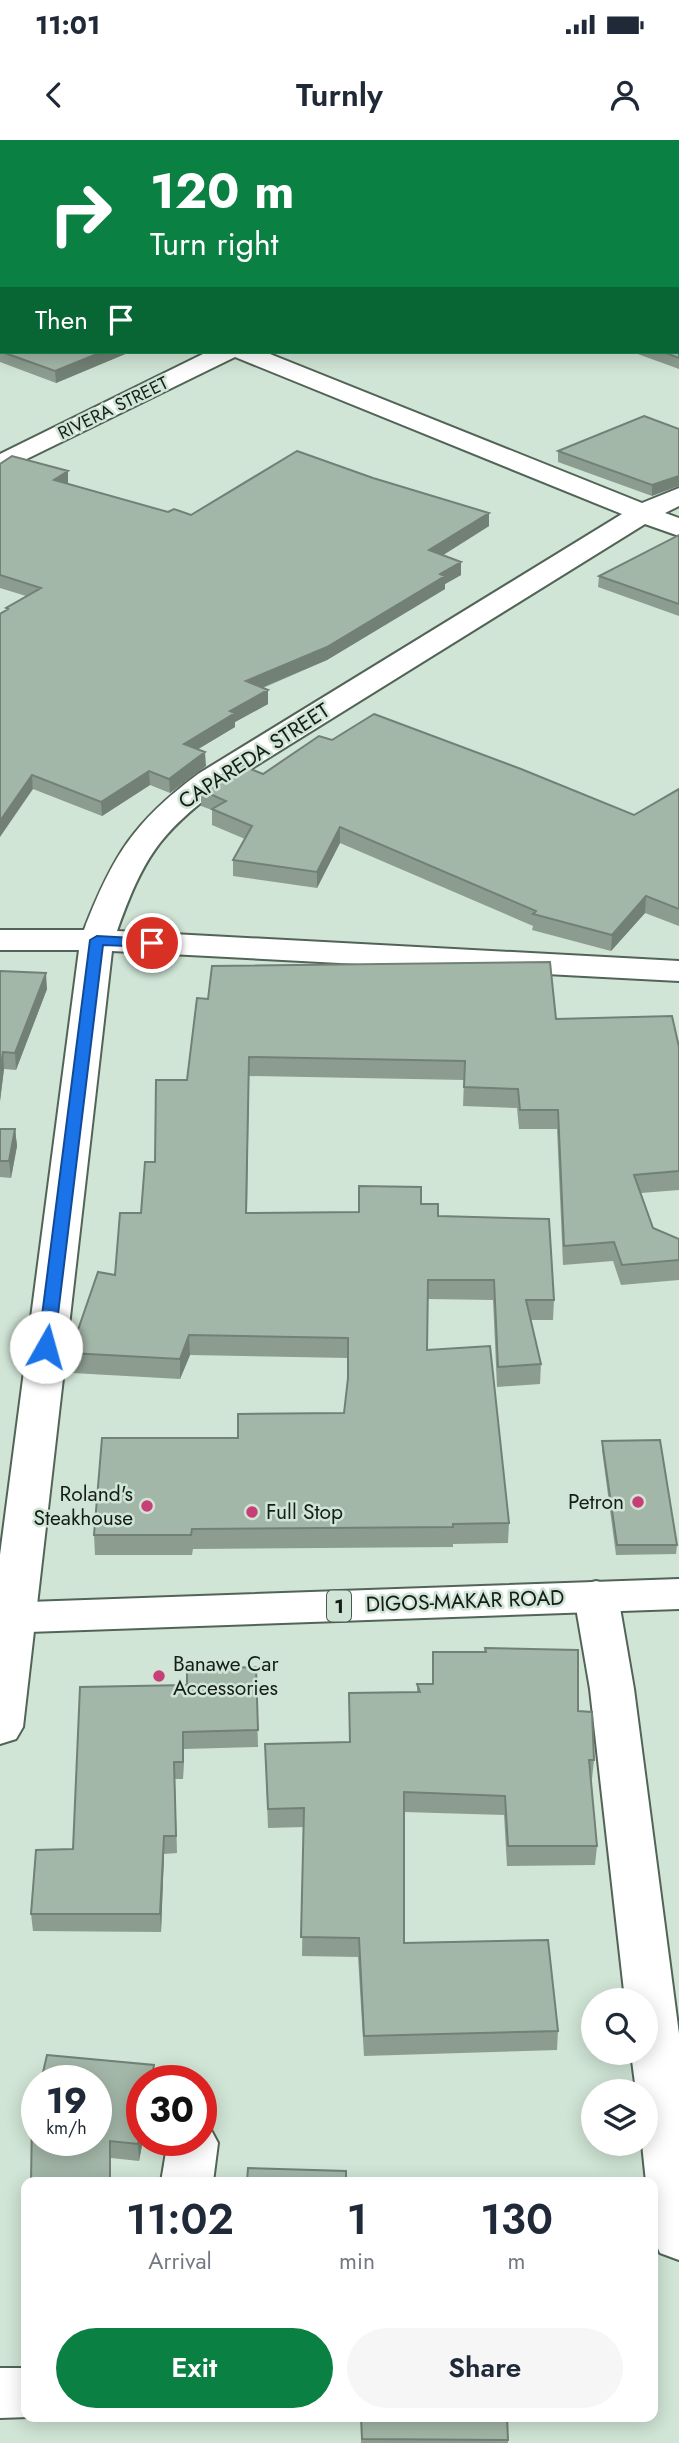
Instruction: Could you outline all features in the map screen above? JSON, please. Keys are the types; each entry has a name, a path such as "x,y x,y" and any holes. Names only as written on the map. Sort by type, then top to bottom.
{"street":[{"name":"RIVERA STREET","path":"0,464 222,354"},
{"path":"249,354 679,528"},
{"name":"CAPAREDA STREET","path":"0,1727 6,1618 97,940 120,879 139,848 169,811 209,781 643,513 679,496"},
{"path":"0,940 97,940 679,971"},
{"name":"DIGOS-MAKAR ROAD","path":"6,1618 679,1594"},
{"path":"596,1596 612,1689 679,2237"},
{"path":"0,2393 21,2393"}],"building":[{"path":"8,354 97,354 55,371"},
{"path":"644,416 679,429 679,476 652,485 558,451"},
{"path":"297,451 373,478 489,513 429,550 461,562 440,574 445,576 327,647 246,681 268,690 230,711 235,713 184,744 205,752 169,779 149,771 101,802 32,775 0,821 0,614 41,588 0,575 0,464 12,456 68,471 54,480 168,512 174,509 191,515"},
{"path":"679,535 679,604 599,576"},
{"path":"374,714 634,815 679,789 679,909 646,896 612,935 533,914 536,911 340,827 317,872 233,860 252,826 212,809 226,801 201,790 238,764 263,774 319,736 332,740"},
{"path":"550,962 556,1019 672,1016 679,1047 679,1171 634,1175 653,1228 679,1239 679,1260 622,1265 614,1242 564,1246 558,1110 520,1110 518,1089 464,1087 465,1061 249,1057 246,1213 359,1212 359,1186 421,1187 421,1204 438,1204 438,1216 549,1219 554,1300 526,1300 541,1364 498,1367 494,1280 428,1280 427,1350 490,1346 509,1523 453,1524 453,1527 192,1529 191,1535 94,1535 102,1438 238,1438 238,1414 344,1413 348,1378 348,1338 189,1335 180,1359 70,1353 98,1272 115,1275 120,1213 141,1213 145,1162 155,1162 156,1080 187,1080 197,998 208,999 212,966"},
{"path":"0,971 46,973 15,1053 3,1052 0,1074"},
{"path":"0,1129 15,1129 9,1161 0,1161"},
{"name":"Petron","path":"660,1440 677,1545 617,1545 602,1441"},
{"path":"485,1648 578,1650 578,1711 592,1712 594,1760 589,1760 597,1846 508,1846 505,1796 404,1792 404,1943 548,1940 558,2031 364,2036 359,1938 301,1937 304,1808 268,1809 265,1744 350,1742 349,1693 420,1692 417,1684 433,1684 433,1652 486,1652"},
{"path":"256,1667 258,1730 183,1732 183,1762 174,1762 176,1836 164,1836 160,1914 31,1914 36,1850 73,1849 80,1687 187,1685 187,1669"},
{"path":"47,2055 154,2065 126,2065 126,2143 112,2141 112,2065 45,2065"},
{"path":"31,2156 110,2156 110,2177 31,2177"},
{"path":"248,2168 346,2171 346,2177 247,2177"},
{"path":"361,2422 507,2422 508,2440 362,2439"}],"place":[{"name":"Petron","path":"638,1502"},
{"name":"Roland's Steakhouse","path":"147,1506"},
{"name":"Full Stop","path":"252,1512"},
{"name":"Banawe Car Accessories","path":"159,1676"}],"route":[{"path":"46,1347 97,940 152,943"}]}
